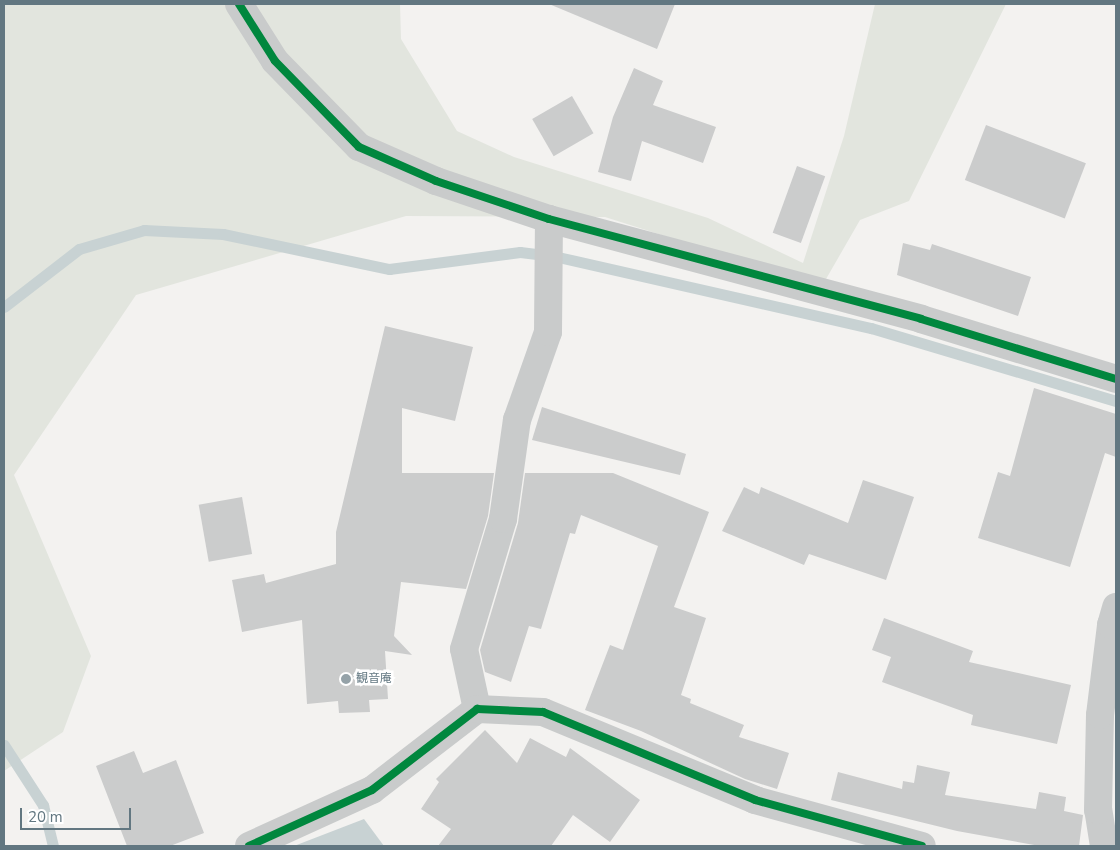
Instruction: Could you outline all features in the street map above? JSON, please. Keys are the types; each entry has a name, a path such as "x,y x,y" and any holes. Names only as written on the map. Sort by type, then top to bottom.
{"street":[{"path":"239,4 275,62 359,146 549,232 921,319 1116,378"},
{"path":"477,709 464,649 503,520 517,420 548,332 549,232"},
{"path":"1104,846 1098,810 1100,715 1111,625 1116,607"},
{"path":"249,846 372,790 477,709 543,712 755,800 922,846"}],"shaded area":[{"path":"4,4 400,4 401,39 457,131 514,157 708,218 803,263 844,136 875,4 1006,4 909,201 860,220 822,286 605,217 406,216 136,295 14,475 91,656 63,732 4,771"},
{"path":"364,819 384,846 294,846"}],"building":[{"path":"549,4 675,4 657,49"},
{"path":"634,68 663,81 653,105 716,127 703,163 642,141 631,181 598,172 613,117"},
{"path":"572,96 594,133 554,156 532,119"},
{"path":"986,125 1086,163 1065,218 965,180"},
{"path":"797,166 825,176 801,243 773,233"},
{"path":"903,243 930,250 932,244 1031,277 1018,316 897,275"},
{"path":"385,326 473,347 455,421 402,408 402,473 494,473 488,516 466,589 401,582 394,636 412,655 385,651 388,699 369,700 370,712 339,713 338,701 307,704 302,620 242,632 232,580 264,574 266,583 336,564 336,532"},
{"path":"1034,388 1116,414 1116,457 1105,453 1070,567 978,538 998,472 1010,476"},
{"path":"542,407 686,454 680,475 532,440"},
{"path":"525,473 613,473 709,512 674,607 706,618 681,695 691,699 690,703 744,725 739,737 789,753 777,789 745,779 641,731 585,710 610,645 623,650 658,546 581,515 575,534 570,533 541,629 529,626 511,682 485,672 480,650 518,523"},
{"path":"863,480 914,497 886,580 809,554 804,565 722,531 744,487 759,494 761,487 848,523"},
{"path":"242,497 252,554 209,562 199,505"},
{"path":"884,618 973,651 969,662 1071,685 1057,744 971,725 973,715 882,682 891,657 872,650"},
{"path":"485,730 517,763 530,738 566,757 570,748 640,800 610,842 573,815 551,846 438,846 451,829 421,809 439,782 436,779"},
{"path":"134,751 143,773 176,760 204,833 170,846 127,846 96,766"},
{"path":"917,765 950,772 945,795 1036,809 1039,792 1066,797 1064,811 1083,815 1079,846 1040,846 957,831 831,800 838,772 902,789 903,781 914,783"}],"waterway":[{"path":"4,307 79,249 144,230 223,234 389,269 520,252 558,257 871,328 1116,401"},
{"path":"4,745 43,805 53,846"}],"cycle path":[{"path":"239,4 275,61 359,147 436,181 549,219 921,319 1116,379"},
{"path":"249,846 372,790 477,709 543,712 755,800 922,846"}],"place":[{"name":"観音庵","path":"346,679"}]}
